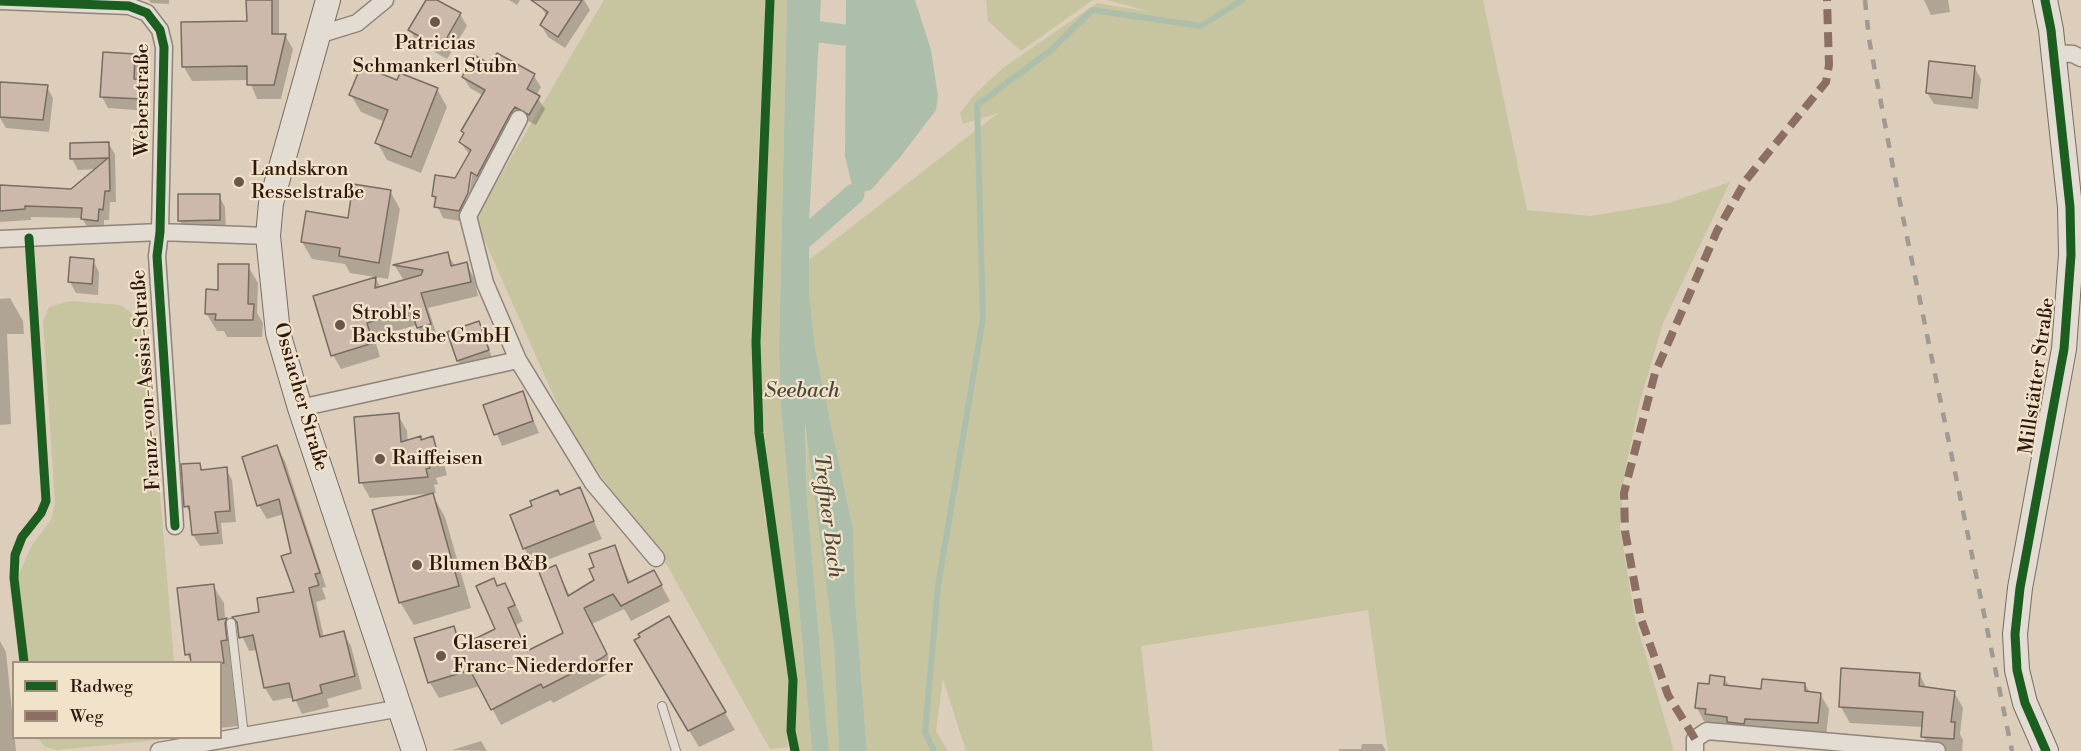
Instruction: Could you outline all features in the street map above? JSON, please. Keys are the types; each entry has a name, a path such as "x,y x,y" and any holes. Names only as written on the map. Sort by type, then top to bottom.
{"main road":[{"name":"Ossiacher Straße","path":"328,0 271,203 268,236 278,333 300,408 414,751"},
{"name":"Millstätter Straße","path":"2045,0 2070,207 2074,304 2020,588 2015,634 2017,670 2025,703 2046,751"}],"street":[{"path":"318,35 357,23 385,0"},
{"name":"Weberstraße","path":"0,1 129,6 147,13 160,30 164,47 160,232"},
{"path":"2053,53 2073,54 2081,58"},
{"path":"519,119 468,216 485,283 518,360 593,483 656,558"},
{"path":"0,239 160,232 268,236"},
{"name":"Franz-von-Assisi-Straße","path":"160,232 157,256 175,526"},
{"path":"300,408 518,360"},
{"path":"159,751 401,708"},
{"path":"1695,751 1695,739 1707,731 1937,751"}],"lane":[{"path":"231,623 244,737"},
{"path":"662,706 676,751"}],"shaded area":[{"path":"604,0 766,0 758,157 752,404 765,522 774,523 759,378 762,224 774,0 787,0 779,350 781,407 812,751 799,751 795,742 795,728 786,725 788,747 770,749 667,565 572,437 475,219"},
{"path":"986,0 1093,0 1021,51 988,21"},
{"path":"1107,0 1483,0 1527,210 1591,216 1669,203 1730,182 1663,323 1639,405 1624,476 1620,528 1635,619 1674,751 1388,751 1368,610 1141,646 1153,751 966,751 943,679 936,731 948,751 867,751 855,599 853,529 815,348 809,291 809,260 998,113 963,124 960,113 975,94 1003,68 1097,3 1151,12"},
{"path":"70,301 120,305 141,319 147,338 174,661 28,661 18,576 32,545 51,520 55,503 43,321 49,307"},
{"path":"806,421 834,646 839,751 829,751 807,500"},
{"path":"39,739 166,739 57,750 45,747"}],"water":[{"name":"Seebach","path":"787,0 821,0 809,223 809,291 815,348 853,529 855,599 867,751 839,751 834,646 805,422 807,500 829,751 812,751 781,407 779,350"},
{"path":"846,0 915,0 931,50 938,96 936,110 901,156 871,190 854,194 845,156"}],"building":[{"path":"246,0 272,0 272,34 286,34 274,85 247,85 247,66 182,67 181,22 247,21"},
{"name":"Patricias Schmankerl Stubn","path":"426,0 437,0 461,13 441,48 408,30"},
{"path":"531,0 582,0 558,37 540,25 548,12"},
{"path":"103,52 135,54 134,79 144,80 142,99 100,97"},
{"path":"497,53 535,74 527,89 540,96 529,115 515,107 510,114 477,176 471,172 468,193 459,211 434,207 436,197 432,196 435,175 455,178 471,150 459,142 464,133 461,131 485,90 462,77 474,55 490,64"},
{"path":"1929,61 1975,66 1972,98 1926,93"},
{"path":"361,66 397,80 400,73 438,88 411,157 375,143 388,110 349,95"},
{"path":"0,82 48,85 43,120 0,117"},
{"path":"109,142 110,191 105,191 103,210 99,209 98,221 81,219 82,208 25,206 25,209 0,211 0,185 71,189 108,158 70,159 70,143"},
{"path":"353,184 391,190 379,263 339,256 340,248 301,242 306,211 348,218"},
{"path":"178,194 220,194 220,220 178,221"},
{"path":"448,252 451,266 467,262 471,282 421,293 431,324 417,328 411,310 367,323 373,343 331,356 313,296 376,277 375,288 421,275 423,270 393,265"},
{"path":"70,257 94,259 92,284 68,282"},
{"path":"218,264 249,264 248,304 254,304 253,320 215,320 216,314 205,314 206,289 218,290"},
{"path":"479,321 489,350 457,361 447,332"},
{"path":"523,391 533,421 494,435 483,405"},
{"name":"Raiffeisen","path":"399,413 401,442 421,436 421,440 433,436 439,459 428,462 430,468 426,469 428,477 359,483 354,417"},
{"path":"277,445 320,573 315,574 319,585 309,588 320,637 344,631 355,676 320,685 322,693 293,701 289,683 264,688 253,635 239,638 237,622 232,617 259,612 257,598 294,592 281,556 291,553 279,499 257,506 242,457"},
{"path":"200,463 201,470 227,467 230,511 215,512 218,533 192,535 189,506 184,507 181,464"},
{"path":"580,487 594,521 523,549 510,515 532,506 530,501 558,490 560,495"},
{"path":"433,493 459,586 399,603 372,510"},
{"path":"615,545 628,583 654,570 662,585 621,606 613,594 584,608 607,654 602,658 543,688 541,684 491,710 470,670 428,683 414,638 454,626 460,646 495,629 476,586 494,578 497,586 505,583 515,605 508,608 527,651 563,633 539,572 556,565 568,596 594,580 589,569 594,567 589,554"},
{"path":"214,584 218,620 227,618 225,623 227,640 221,641 224,663 222,661 191,661 190,654 185,655 177,588"},
{"path":"669,616 726,712 688,731 634,640 640,637 638,634"},
{"path":"1841,668 1920,673 1919,686 1955,691 1951,722 1955,722 1954,739 1921,737 1923,712 1839,707"},
{"path":"1710,675 1725,677 1724,685 1761,689 1762,679 1805,683 1805,691 1821,693 1818,723 1745,719 1744,724 1727,722 1727,717 1705,714 1706,709 1695,708 1698,683 1709,684"}],"waterway":[{"path":"934,751 925,732 938,586 983,318 977,105 1050,51 1092,10 1201,26 1242,0"},
{"path":"805,30 844,35"},
{"path":"797,244 854,194"}],"railway":[{"path":"1865,0 1869,39 1896,183 2012,751"}],"marked path":[{"path":"1695,739 1668,695 1641,619 1625,531 1624,493 1655,373 1717,231 1746,180 1826,82 1829,65 1827,0"}],"cycle path":[{"path":"770,0 756,342 759,433 793,680 791,731 795,751"},
{"path":"2045,0 2051,30 2070,207 2071,255 2064,349 2020,588 2015,634 2017,670 2025,703 2046,751"},
{"path":"0,1 129,6 147,13 160,30 164,47 160,232 157,256 175,526"},
{"path":"24,661 14,578 15,555 22,537 41,513 46,501 29,238"}],"place":[{"name":"Patricias Schmankerl Stubn","path":"435,22"},
{"name":"Landskron Resselstraße","path":"239,182"},
{"name":"Strobl's Backstube GmbH","path":"340,325"},
{"name":"Raiffeisen","path":"380,459"},
{"name":"Blumen B&B","path":"417,565"},
{"name":"Glaserei Franc-Niederdorfer","path":"441,656"}],"water label":[{"name":"Treffner Bach","path":"827,516"}]}
